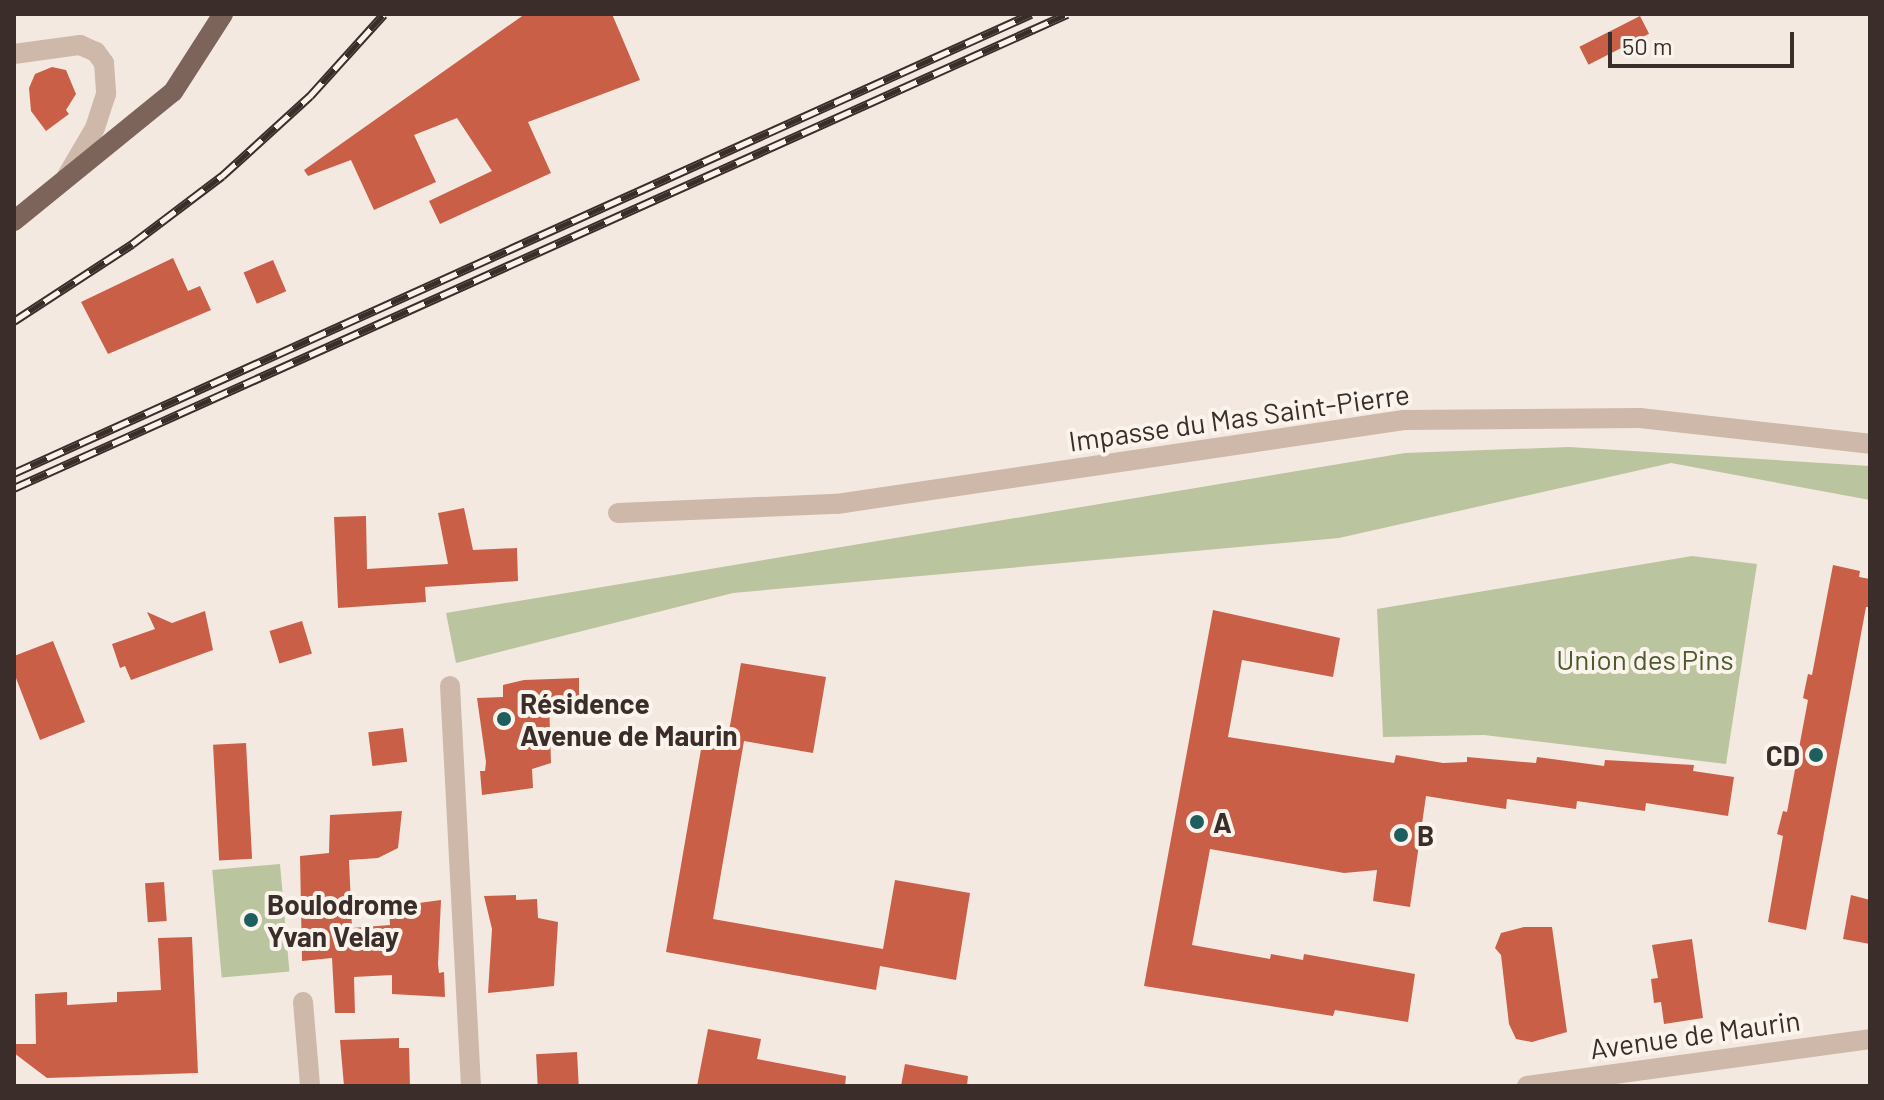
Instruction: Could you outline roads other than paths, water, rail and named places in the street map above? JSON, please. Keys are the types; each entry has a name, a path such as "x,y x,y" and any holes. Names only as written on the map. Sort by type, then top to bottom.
{"main road":[{"path":"14,221 61,186 173,92 223,14"}],"street":[{"path":"14,54 80,45 96,52 104,63 106,94 95,128 61,186"},
{"name":"Impasse du Mas Saint-Pierre","path":"618,513 837,504 1404,420 1640,418 1870,444"},
{"path":"450,686 471,1086"},
{"path":"303,1002 310,1086"},
{"name":"Avenue de Maurin","path":"1527,1086 1870,1039"}],"railway":[{"path":"14,321 132,244 222,176 310,96 384,14"},
{"path":"14,473 1031,14"},
{"path":"14,488 1067,14"}],"place":[{"name":"Résidence Avenue de Maurin","path":"504,719"},
{"name":"CD","path":"1816,755"},
{"name":"A","path":"1197,822"},
{"name":"B","path":"1401,835"},
{"name":"Boulodrome Yvan Velay","path":"251,920"}],"park label":[{"name":"Union des Pins","path":"1645,659"}]}
